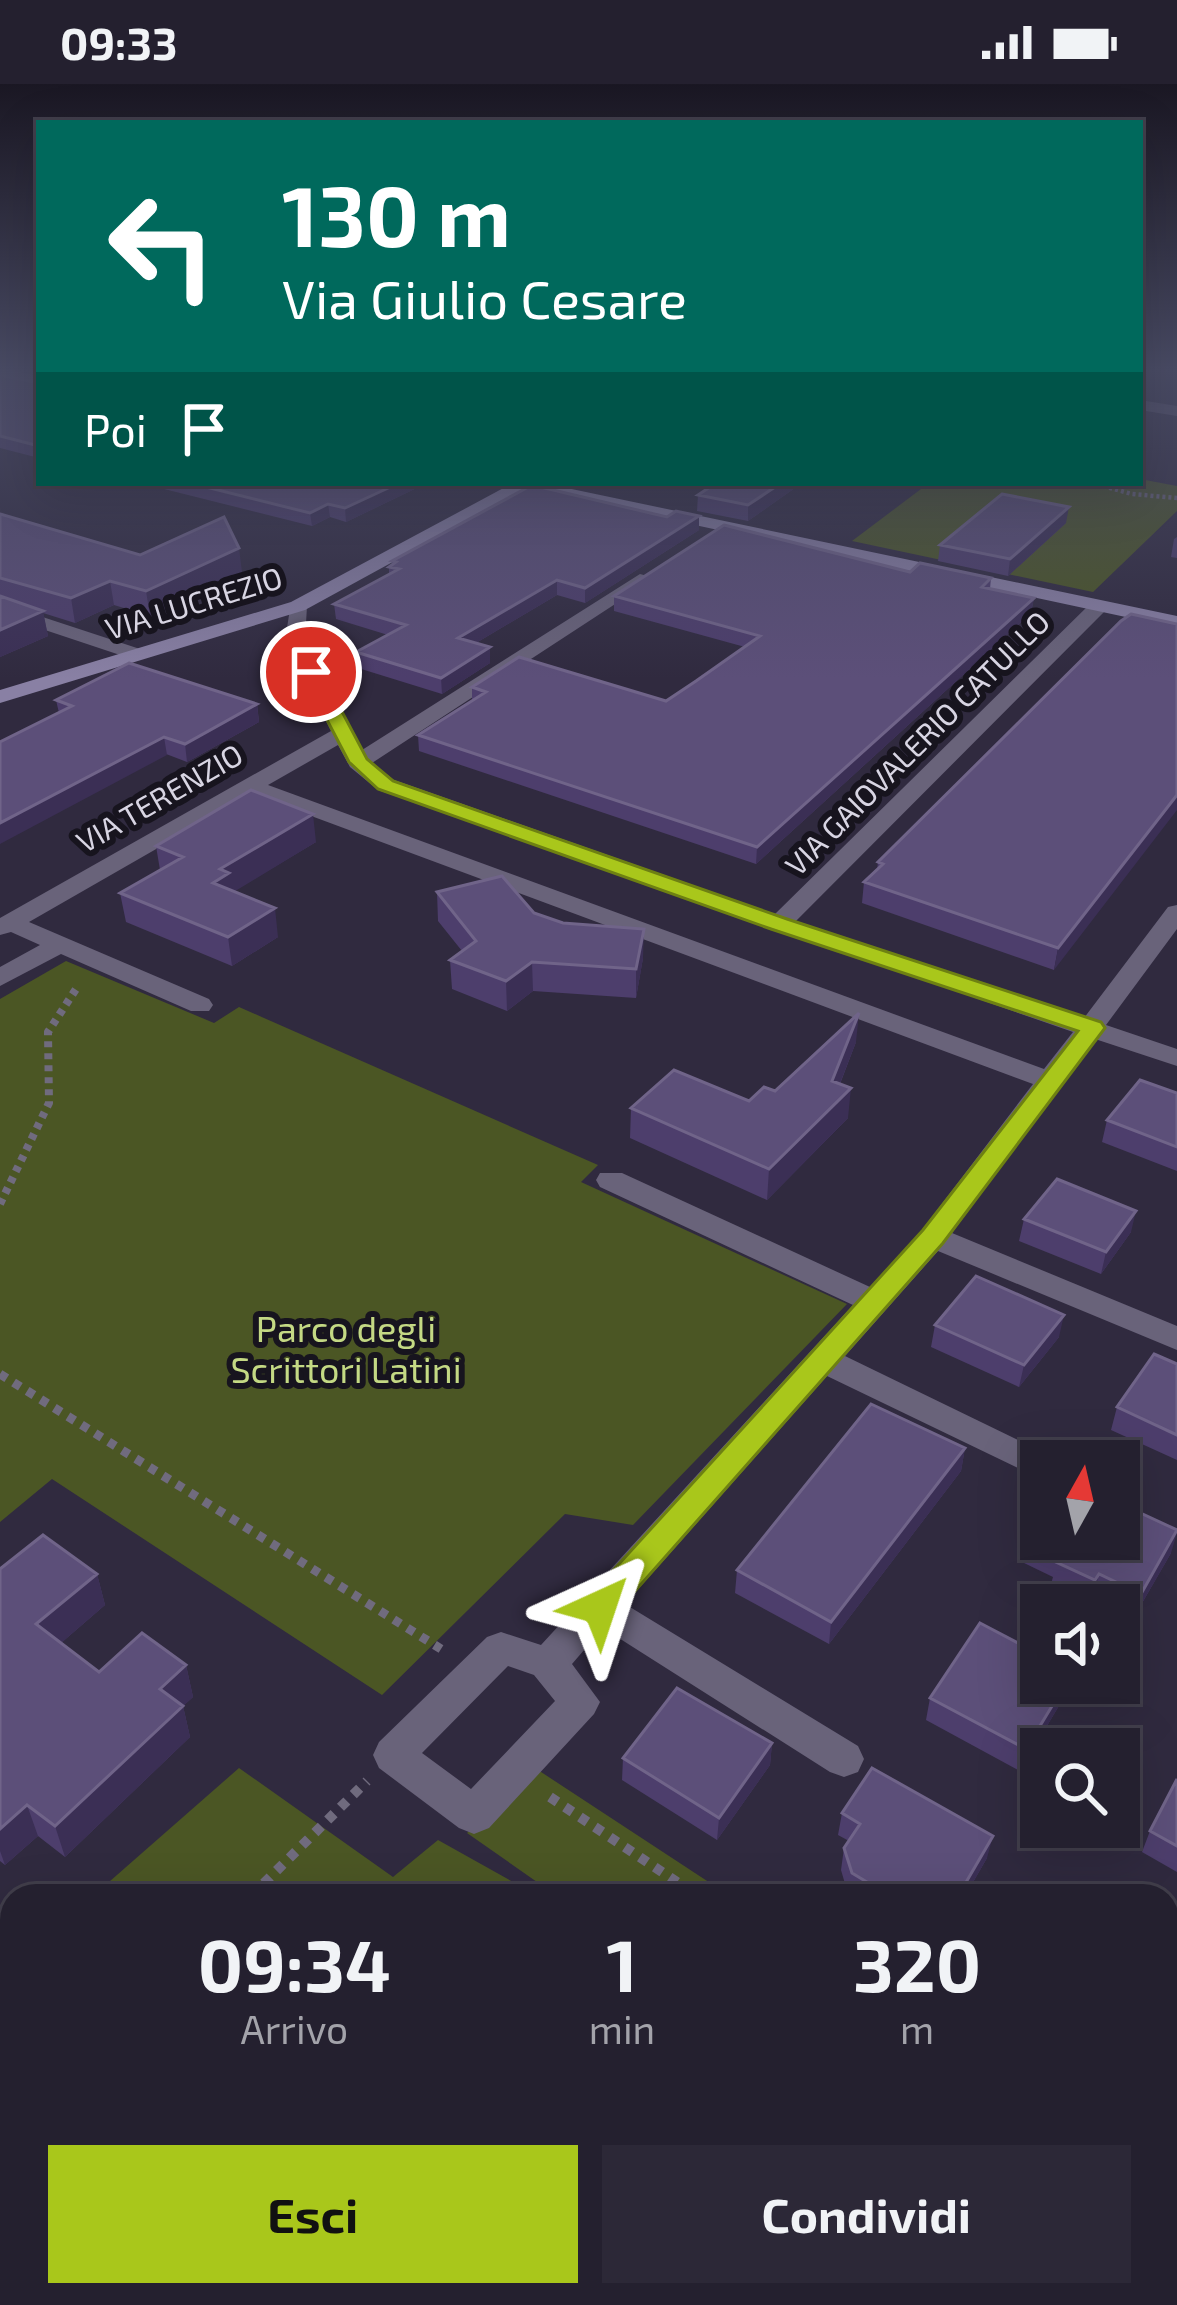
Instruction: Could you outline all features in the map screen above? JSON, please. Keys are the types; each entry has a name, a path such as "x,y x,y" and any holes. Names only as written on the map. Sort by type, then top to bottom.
{"street":[{"name":"VIA LUCREZIO","path":"0,697 298,606 517,486"},
{"path":"536,486 1177,622"},
{"path":"706,540 725,527"},
{"path":"358,762 667,564"},
{"path":"298,606 296,641 358,762 386,785 1177,1058"},
{"name":"VIA GAIOVALERIO CATULLO","path":"779,924 1099,606"},
{"path":"0,609 134,653"},
{"name":"VIA TERENZIO","path":"5,926 344,734"},
{"path":"250,786 1053,1082"},
{"path":"548,1664 933,1237 1177,912"},
{"name":"VIA TERENZIO","path":"5,926 200,1005"},
{"path":"0,978 58,945"},
{"path":"611,1180 874,1302"},
{"path":"933,1237 1177,1339"},
{"path":"822,1359 1020,1456"},
{"path":"600,1607 844,1759"},
{"path":"501,1648 548,1664 580,1702 474,1815 393,1755 501,1648"}],"path":[{"path":"1103,486 1177,498"},
{"path":"0,1204 49,1103 48,1032 95,961"},
{"path":"0,1373 476,1672"},
{"path":"263,1884 393,1755"},
{"path":"514,1773 680,1884"}],"green space":[{"path":"1143,480 1177,486 1177,511 1093,592 852,541 925,486 1143,486"},
{"name":"Parco degli Scrittori Latini","path":"66,961 214,1023 239,1007 598,1165 581,1182 847,1304 633,1525 565,1514 382,1695 52,1479 0,1522 0,999"},
{"path":"239,1768 393,1877 438,1840 517,1884 107,1884"},
{"path":"538,1770 712,1884 540,1884 467,1833"}],"building":[{"path":"202,486 393,486 345,508 328,504 310,513"},
{"path":"530,486 667,517 676,511 699,516 585,588 557,580 458,638 490,647 441,678 356,652 406,625 334,604 399,569 389,567 396,562 392,561"},
{"path":"712,486 776,486 748,505 698,495"},
{"path":"1002,494 1069,507 1010,559 940,545"},
{"path":"0,514 140,555 224,517 239,548 146,591 110,581 71,598 0,578"},
{"path":"724,525 910,572 920,563 991,578 982,587 1034,598 757,847 418,735 486,692 472,687 519,657 666,701 696,681 760,636 614,596"},
{"path":"0,596 43,611 0,630"},
{"path":"1131,614 1177,624 1177,795 1058,948 864,882 883,864 878,862"},
{"path":"129,663 257,704 185,744 164,737 0,823 0,742 72,706 56,700"},
{"path":"251,790 313,814 220,869 229,873 213,883 275,908 228,937 120,893 183,857 156,846"},
{"path":"502,876 534,913 563,923 644,929 636,969 532,962 506,981 450,960 476,941 437,892"},
{"path":"859,1013 832,1081 851,1088 769,1169 631,1108 674,1070 749,1101 764,1087 775,1091"},
{"path":"1140,1080 1177,1093 1177,1147 1107,1120"},
{"path":"1057,1179 1136,1211 1106,1252 1024,1219"},
{"path":"976,1276 1064,1315 1024,1365 935,1325"},
{"path":"1154,1354 1177,1364 1177,1435 1117,1407"},
{"path":"871,1404 965,1448 831,1622 737,1570"},
{"path":"1140,1513 1177,1530 1141,1594 1140,1584 1120,1584 1099,1574 1095,1580 1056,1562 1140,1560"},
{"path":"43,1535 97,1574 36,1624 99,1672 142,1633 186,1665 160,1689 183,1706 55,1826 27,1805 0,1829 0,1569"},
{"path":"980,1623 1020,1644 1020,1704 1053,1704 1039,1728 1020,1728 1020,1746 930,1698"},
{"path":"677,1688 772,1743 719,1818 623,1758"},
{"path":"872,1768 993,1836 965,1884 870,1884 852,1873 844,1848 860,1824 842,1813"},
{"path":"1177,1779 1177,1846 1150,1831"}],"route":[{"path":"311,672 358,762 386,785 779,924 1093,1028 933,1237 600,1607"}]}
